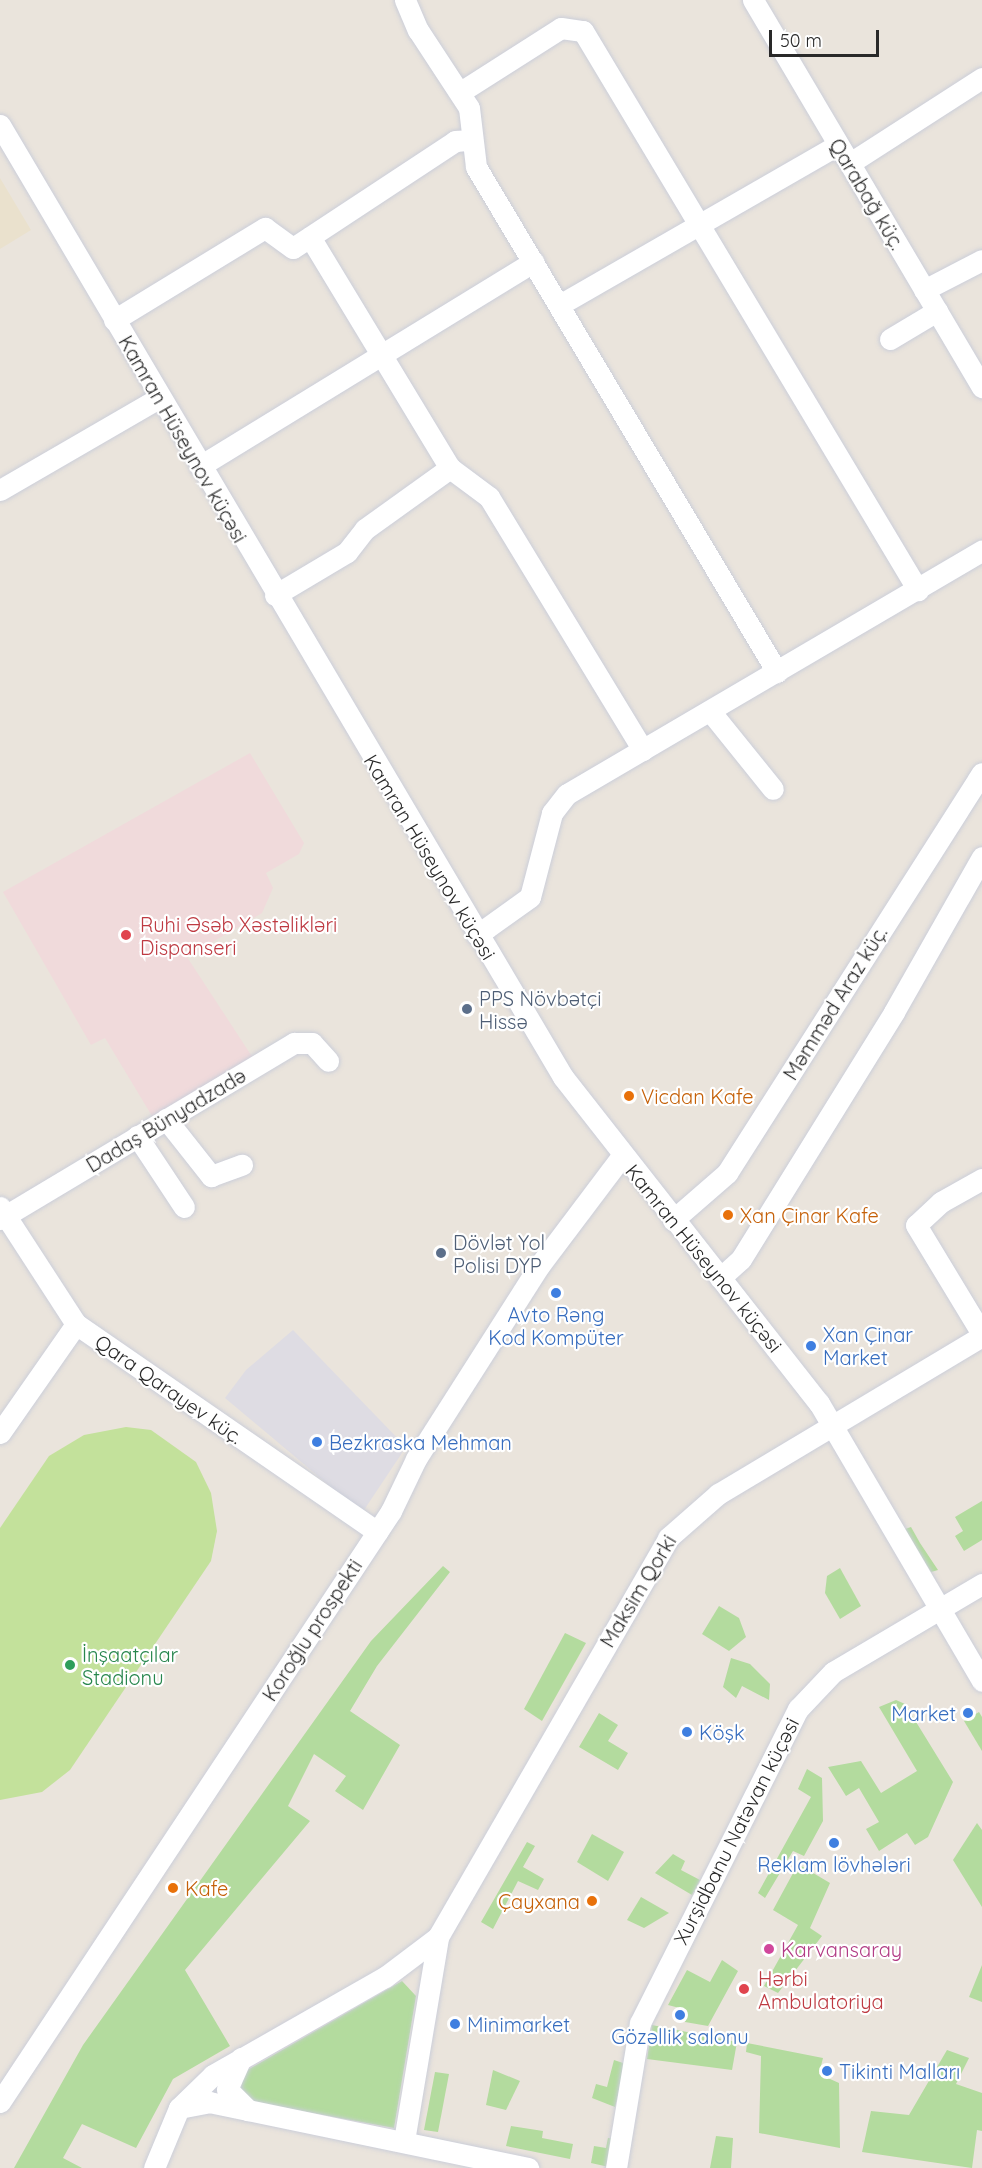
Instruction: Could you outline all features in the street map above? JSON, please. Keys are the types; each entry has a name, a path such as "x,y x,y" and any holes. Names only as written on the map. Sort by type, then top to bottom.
{"street":[{"path":"405,0 418,30 462,92 470,108 471,140 476,167 561,304 777,672"},
{"name":"Qarabağ küç.","path":"760,2 838,145 982,387"},
{"path":"462,92 561,28 583,31 918,590"},
{"path":"850,163 982,78"},
{"name":"Kamran Hüseynov küçəsi","path":"0,125 275,595 563,1077 622,1156 804,1382 833,1427 982,1681"},
{"path":"114,320 265,228 293,248 455,141 471,140"},
{"path":"561,304 701,227 838,145"},
{"path":"310,237 450,468 489,497 643,750"},
{"path":"924,290 982,260"},
{"path":"200,466 533,262"},
{"path":"890,339 938,311"},
{"path":"0,490 159,398"},
{"path":"275,595 347,552 365,529 450,468"},
{"path":"477,935 530,897 557,804 643,750 982,551"},
{"path":"710,711 772,789"},
{"name":"Məmməd Araz küç.","path":"673,1220 727,1173 980,780"},
{"path":"720,1278 741,1259 832,1112 982,857"},
{"name":"Dadaş Bünyadzadə","path":"2,1214 294,1043 312,1042 328,1061"},
{"path":"166,1119 211,1176 242,1165"},
{"path":"137,1136 184,1207"},
{"name":"Koroğlu prospekti","path":"0,2102 376,1532 416,1459 539,1266 622,1156"},
{"path":"982,1179 941,1202 916,1225 982,1335"},
{"name":"Qara Qarayev küç.","path":"2,1214 76,1324 376,1532"},
{"path":"0,1433 76,1324"},
{"name":"Maksim Qorki","path":"438,1937 668,1538 698,1508 982,1335"},
{"name":"Xurşidbanu Natəvan küçəsi","path":"616,2168 640,2024 798,1709 821,1680 982,1584"},
{"path":"154,2168 179,2108 213,2075 385,1977 438,1937"},
{"path":"404,2141 425,2001 438,1937"},
{"path":"385,1977 411,1976 425,2001"},
{"path":"241,2058 227,2089 250,2111"},
{"path":"179,2108 201,2101 528,2168"}],"shaded area":[{"path":"0,178 31,230 0,249"},
{"name":"Ruhi Əsəb Xəstəlikləri Dispanseri","path":"250,753 304,843 299,854 266,873 273,888 262,913 187,957 253,1058 152,1116 105,1038 91,1045 3,892"},
{"path":"293,1330 406,1447 362,1513 225,1398 246,1370"}],"green space":[{"name":"İnşaatçılar Stadionu","path":"126,1427 151,1430 196,1462 211,1493 217,1531 211,1561 70,1770 42,1792 0,1800 0,1528 49,1456 84,1435"},
{"path":"982,1501 982,1540 964,1551 955,1536 963,1531 955,1517"},
{"path":"911,1527 938,1570 931,1572 905,1529"},
{"path":"443,1566 450,1572 377,1666 350,1711 400,1745 363,1810 335,1791 346,1776 314,1754 288,1806 310,1821 185,1970 230,2046 173,2079 136,2148 82,2124 63,2158 82,2168 14,2168 83,2045 371,1641"},
{"path":"840,1568 861,1606 840,1619 825,1593 827,1576"},
{"path":"719,1606 739,1618 746,1637 729,1651 702,1634"},
{"path":"565,1633 586,1643 542,1721 524,1709"},
{"path":"731,1658 750,1664 770,1684 769,1700 742,1686 736,1698 723,1687"},
{"path":"896,1700 905,1704 953,1782 928,1837 915,1845 907,1833 879,1851 866,1829 879,1822 859,1788 846,1796 828,1767 861,1761 881,1793 917,1771 879,1707"},
{"path":"979,1712 982,1717 982,1751 964,1721"},
{"path":"599,1713 618,1725 608,1741 628,1753 618,1770 579,1747"},
{"path":"807,1769 822,1778 823,1821 804,1856 793,1851 765,1898 758,1893 811,1797 798,1789"},
{"path":"977,1823 982,1830 982,1907 953,1860"},
{"path":"592,1834 624,1852 608,1881 577,1862"},
{"path":"527,1842 535,1846 523,1867 544,1879 538,1890 518,1881 493,1929 481,1922"},
{"path":"673,1854 685,1861 681,1870 700,1880 692,1895 655,1873"},
{"path":"798,1864 830,1883 810,1928 822,1936 778,1993 764,1986 798,1925 773,1910"},
{"path":"641,1897 669,1913 644,1928 627,1920"},
{"path":"722,1960 738,1971 708,2026 685,2022 687,2010 668,2005 687,1970 710,1982"},
{"path":"982,1965 982,2002 969,1997"},
{"path":"402,1981 416,1996 394,2128 253,2102 240,2093 244,2072"},
{"path":"652,2025 737,2042 732,2070 647,2059"},
{"path":"747,2043 823,2058 819,2074 839,2083 840,2148 759,2133 761,2056 746,2052"},
{"path":"947,2050 969,2058 956,2084 982,2093 982,2131 977,2130 972,2168 862,2152 871,2111 909,2115"},
{"path":"614,2060 626,2064 615,2107 592,2098 596,2084 607,2087"},
{"path":"493,2070 520,2081 506,2110 486,2105"},
{"path":"435,2072 449,2074 438,2132 424,2130"},
{"path":"511,2126 543,2131 542,2138 573,2144 570,2159 506,2146"},
{"path":"716,2136 733,2138 731,2168 710,2168"},
{"path":"608,2138 616,2139 609,2167 591,2163 594,2146 606,2148"}],"place":[{"name":"Ruhi Əsəb Xəstəlikləri Dispanseri","path":"126,935"},
{"name":"PPS Növbətçi Hissə","path":"467,1009"},
{"name":"Vicdan Kafe","path":"629,1096"},
{"name":"Xan Çinar Kafe","path":"728,1215"},
{"name":"Dövlət Yol Polisi DYP","path":"441,1253"},
{"name":"Avto Rəng Kod Kompüter","path":"556,1293"},
{"name":"Xan Çinar Market","path":"811,1346"},
{"name":"Bezkraska Mehman","path":"317,1442"},
{"name":"İnşaatçılar Stadionu","path":"70,1665"},
{"name":"Market","path":"968,1713"},
{"name":"Köşk","path":"687,1732"},
{"name":"Reklam lövhələri","path":"834,1843"},
{"name":"Kafe","path":"173,1888"},
{"name":"Çayxana","path":"592,1901"},
{"name":"Karvansaray","path":"769,1949"},
{"name":"Hərbi Ambulatoriya","path":"744,1989"},
{"name":"Gözəllik salonu","path":"680,2015"},
{"name":"Minimarket","path":"455,2024"},
{"name":"Tikinti Malları","path":"827,2071"}]}
